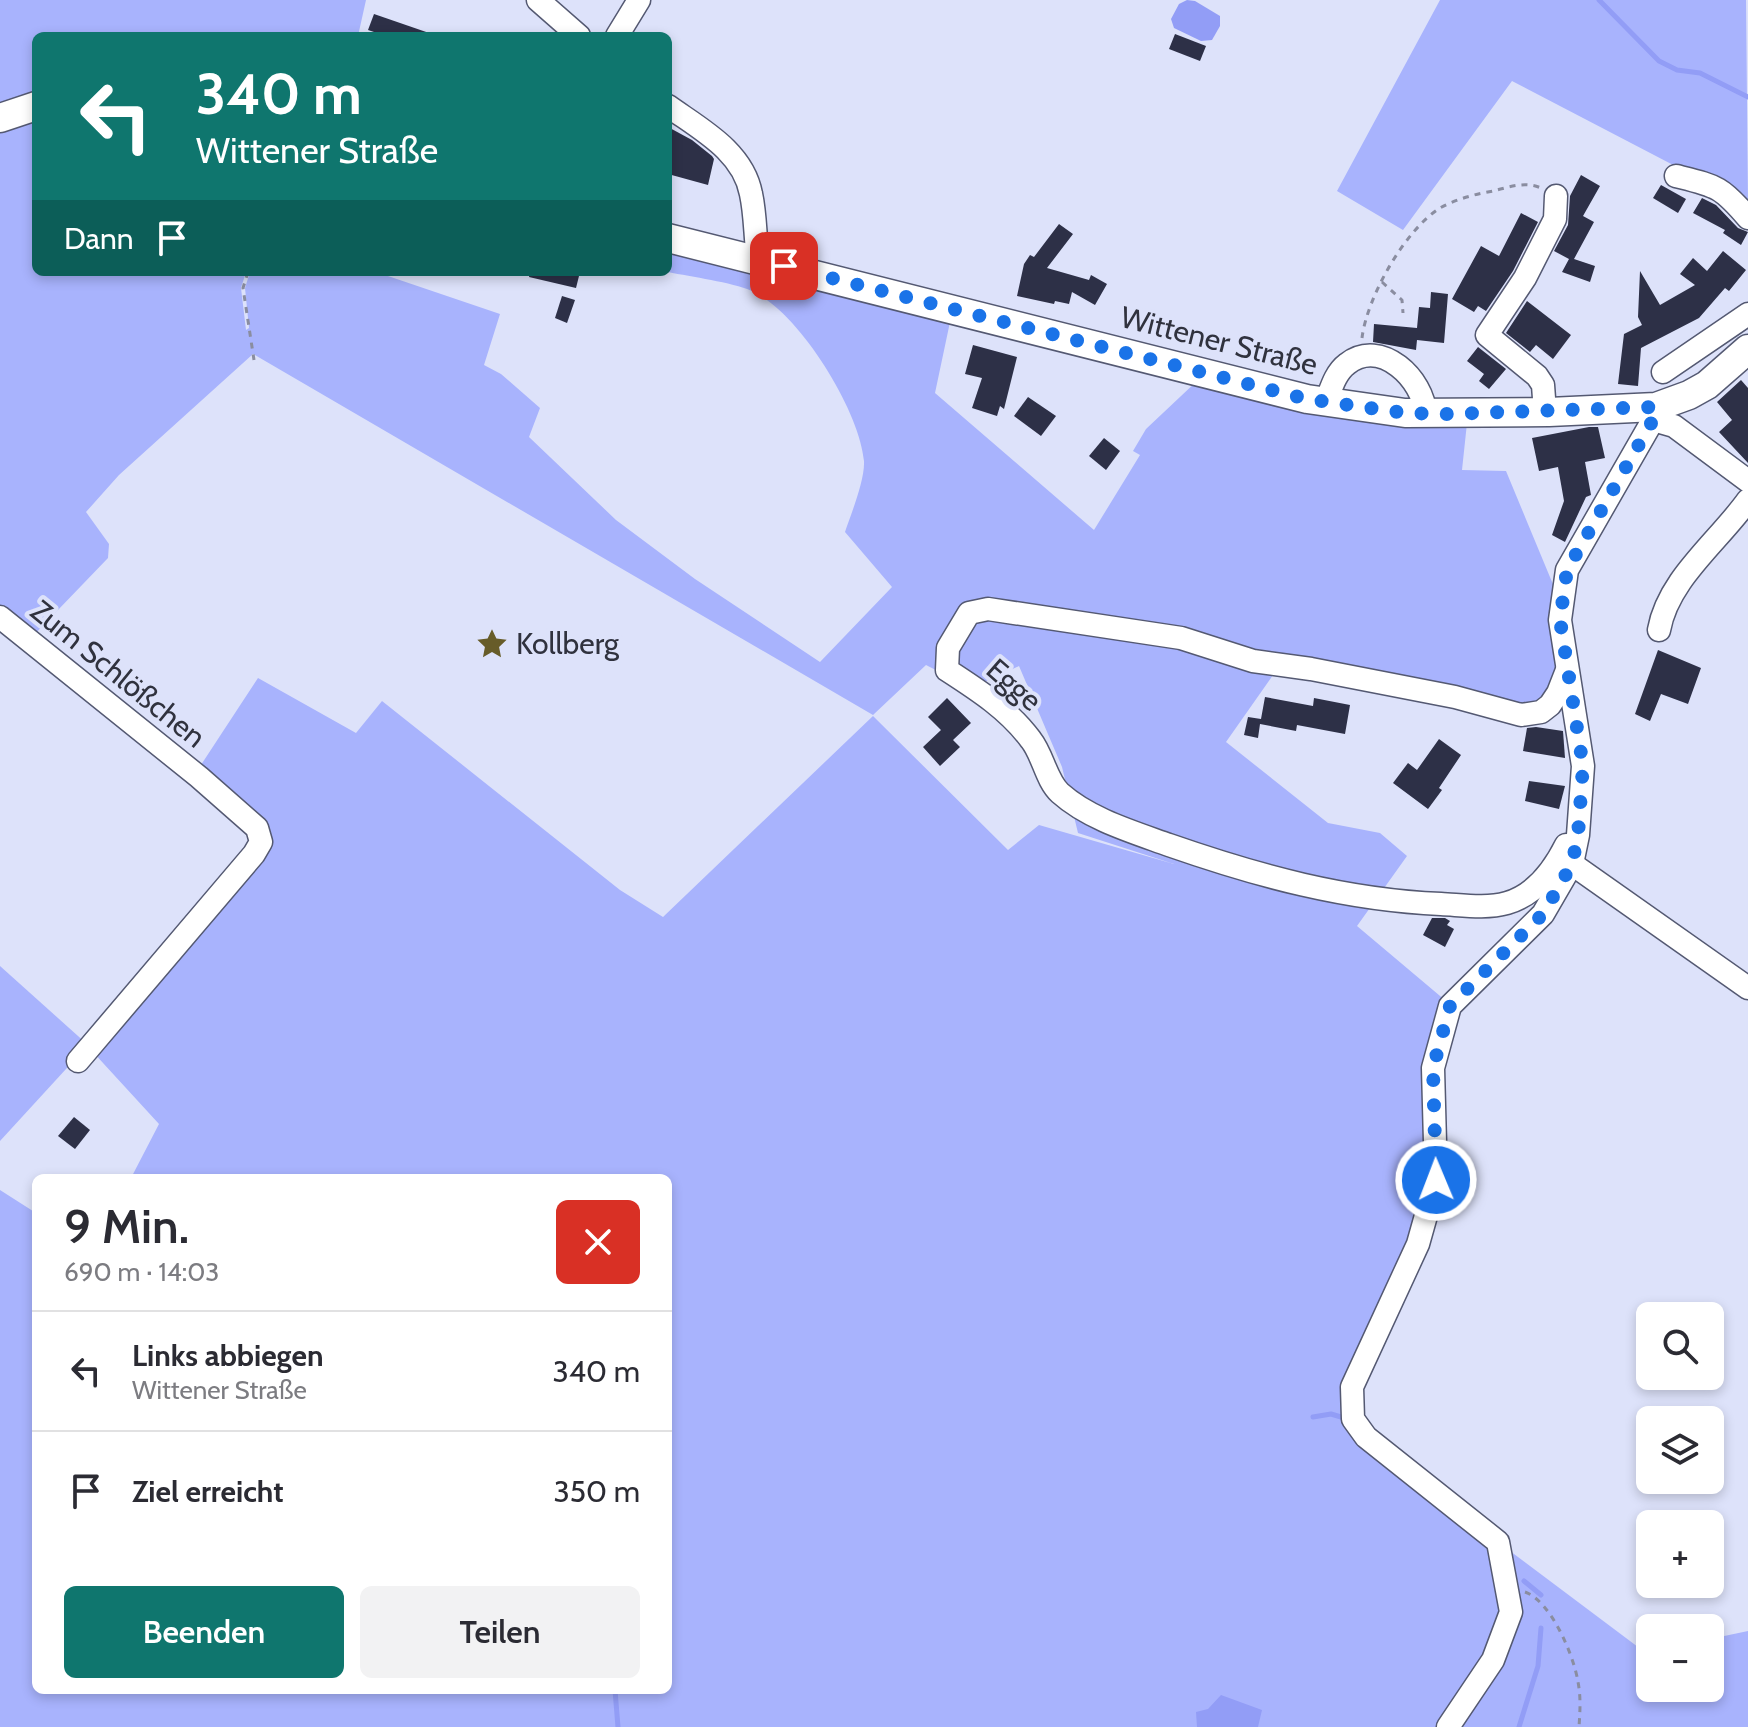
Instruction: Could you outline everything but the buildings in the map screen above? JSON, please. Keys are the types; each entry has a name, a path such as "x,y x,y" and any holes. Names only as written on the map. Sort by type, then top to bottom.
{"main road":[{"path":"0,118 32,107"},
{"name":"Wittener Straße","path":"672,239 1326,402 1395,412 1654,414 1707,385 1746,357"}],"street":[{"path":"538,0 574,32"},
{"path":"619,32 639,0"},
{"path":"672,109 727,149 746,175 751,193 757,250 755,259"},
{"path":"1676,176 1717,186 1748,218"},
{"path":"1545,412 1543,385 1537,376 1487,335 1525,278 1555,219 1556,196"},
{"path":"1663,372 1748,314"},
{"path":"1326,402 1336,378 1347,364 1360,357 1377,356 1397,364 1414,380 1425,400 1425,413"},
{"path":"1448,1727 1493,1660 1511,1612 1498,1542 1366,1437 1353,1419 1352,1387 1418,1244 1436,1180 1433,1068 1450,1006 1543,914 1572,864 1583,794 1583,766 1560,620 1567,570 1654,414 1748,481"},
{"path":"1659,630 1663,608 1748,500"},
{"name":"Egge","path":"1568,666 1550,705 1541,712 1521,715 1441,694 1253,661 1181,638 988,609 969,613 948,648 947,670 984,693 1012,720 1032,741 1058,791 1088,812 1133,832 1243,870 1340,894 1451,905 1481,906 1509,902 1523,896 1549,872 1566,847 1583,794"},
{"name":"Zum Schlößchen","path":"0,617 199,777 257,828 261,842 78,1061"},
{"path":"1572,864 1748,988"}],"path":[{"path":"1360,357 1364,318 1382,282 1419,225 1441,207 1472,195 1525,183 1556,196"},
{"path":"247,276 243,288 254,360"},
{"path":"1382,282 1402,300 1403,313"},
{"path":"1506,1588 1532,1594 1542,1603 1566,1643 1578,1682 1579,1727"}],"shaded area":[{"path":"0,0 366,0 359,32 32,32 32,97 0,107"},
{"path":"1187,0 1195,1 1220,16 1220,26 1212,40 1201,41 1174,28 1171,19 1179,4"},
{"path":"1440,0 1746,0 1748,204 1512,81 1403,230 1337,191"},
{"path":"32,118 32,276 245,276 241,288 246,330 249,328 245,288 249,276 388,276 500,314 484,365 501,374 540,408 529,437 616,520 695,579 820,662 892,587 845,532 864,469 860,440 824,365 789,319 752,291 672,273 672,249 950,322 935,393 1094,530 1140,455 1133,451 1146,429 1198,380 1467,423 1462,470 1506,471 1557,594 1562,669 1555,691 1524,710 1285,658 1226,742 1328,823 1380,833 1407,856 1357,926 1446,1001 1430,1174 1413,1240 1346,1413 1494,1545 1507,1612 1443,1727 0,1727 0,1190 32,1210 32,1694 672,1694 672,1174 133,1174 159,1124 92,1051 263,842 197,771 258,678 356,733 382,701 620,890 663,917 873,716 1008,850 1039,825 1174,864 1078,833 1062,767 1019,666 971,688 926,665 873,715 253,354 119,475 86,512 109,544 108,558 31,638 0,613 0,131"},
{"path":"0,966 88,1045 0,1141"},
{"path":"1502,1545 1636,1646 1636,1702 1724,1702 1724,1636 1748,1631 1748,1727 1452,1727 1514,1612"},
{"path":"1221,1695 1262,1710 1258,1727 1197,1727 1196,1712 1208,1709"}],"waterway":[{"path":"1599,0 1659,61 1677,70 1700,73 1748,97"},
{"path":"1313,1417 1331,1414 1341,1417"},
{"path":"1524,1581 1541,1595"},
{"path":"1519,1727 1538,1666 1541,1628"},
{"path":"615,1694 618,1727"}],"place":[{"name":"Kollberg","path":"492,644"}],"route":[{"path":"784,266 1307,399 1405,413 1446,414 1656,407 1653,420 1567,570 1562,595 1560,620 1583,766 1583,794 1572,864 1543,914 1450,1006 1433,1068 1436,1180"}]}
